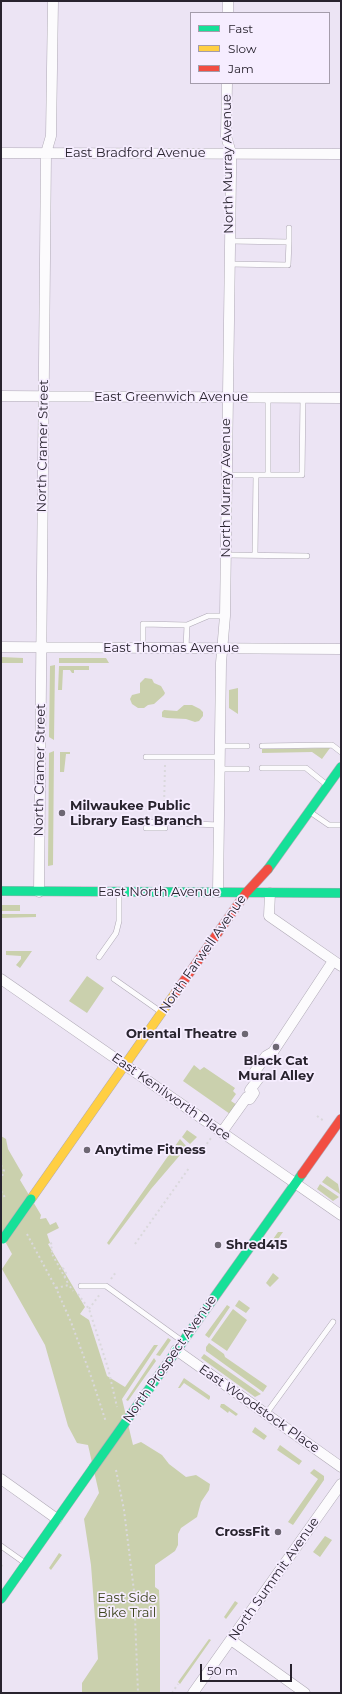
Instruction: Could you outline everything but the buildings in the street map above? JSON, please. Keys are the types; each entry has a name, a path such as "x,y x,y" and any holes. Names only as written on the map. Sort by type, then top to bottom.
{"main road":[{"name":"North Farwell Avenue","path":"2,1240 246,893 266,872 341,767"},
{"name":"East North Avenue","path":"1,891 341,893"},
{"name":"North Prospect Avenue","path":"1,1599 176,1350 341,1120"}],"street":[{"name":"North Cramer Street","path":"39,892 46,153 52,136 53,1"},
{"path":"228,1 228,12"},
{"name":"North Murray Avenue","path":"218,892 220,746 225,616 231,153 226,136 227,84"},
{"name":"East Bradford Avenue","path":"1,153 341,154"},
{"name":"East Greenwich Avenue","path":"1,396 341,398"},
{"name":"East Thomas Avenue","path":"1,647 341,649"},
{"path":"222,1132 247,1097 250,1099 252,1091 259,1078 253,1074 266,1056 273,1052 337,964 269,916 270,893"},
{"name":"East Kenilworth Place","path":"1,979 126,1064 341,1216"},
{"name":"East Woodstock Place","path":"176,1350 341,1467"},
{"path":"1,1479 58,1519"},
{"name":"North Summit Avenue","path":"193,1693 341,1484"},
{"path":"231,1640 305,1693"}],"lane":[{"path":"229,264 288,265 289,228"},
{"path":"230,242 289,242"},
{"path":"268,398 268,475"},
{"path":"226,475 302,475 303,398"},
{"path":"255,555 256,475"},
{"path":"226,555 306,556"},
{"path":"143,648 143,624 187,625 208,616 225,616"},
{"path":"186,648 187,625"},
{"path":"262,746 332,745 341,752"},
{"path":"220,746 247,746"},
{"path":"146,757 220,757"},
{"path":"262,768 306,768 328,786"},
{"path":"220,769 247,769"},
{"path":"309,812 329,825 341,825"},
{"path":"146,822 181,822 190,825 219,825"},
{"path":"181,828 190,825"},
{"path":"146,828 165,828"},
{"path":"100,957 116,933 119,920 118,892"},
{"path":"114,979 162,1013"},
{"path":"81,1286 106,1286 183,1341"},
{"path":"266,1414 333,1322"},
{"path":"1,1546 26,1564"}],"path":[{"path":"163,762 165,762 165,806"},
{"path":"317,1116 324,1121"},
{"path":"201,1152 208,1141"},
{"path":"1,1165 4,1171 1,1179"},
{"path":"136,1244 189,1168"},
{"path":"1,1191 6,1199"},
{"path":"27,1234 56,1288 81,1347 106,1422"},
{"path":"52,1243 50,1244 53,1251 51,1252 69,1285 73,1291 78,1293 89,1309 108,1368 117,1407"},
{"path":"64,1276 67,1275 63,1268 65,1267"},
{"path":"109,1281 116,1272"},
{"path":"56,1288 69,1285"},
{"path":"116,1470 124,1510 134,1591 138,1693"},
{"path":"161,1693 171,1693 178,1684"}],"green space":[{"path":"1,657 23,658 23,663 1,663"},
{"path":"59,658 106,658 109,663 59,663"},
{"path":"55,665 54,740 49,737 50,666"},
{"path":"59,666 89,666 89,670 74,670 74,673 72,673 70,670 63,670 62,690 58,690"},
{"path":"145,678 152,679 154,683 161,686 165,693 154,704 148,705 144,708 138,708 132,704 130,699 132,695 140,693 140,683"},
{"path":"238,688 238,714 229,708 229,690"},
{"path":"184,705 192,705 200,709 203,712 203,716 199,721 195,722 186,719 162,717 162,712 164,710 177,711"},
{"path":"330,748 322,759 312,752 262,753 262,749"},
{"path":"54,751 53,865 48,866 49,753"},
{"path":"60,752 70,752 70,754 66,754 64,772 60,772"},
{"path":"1,905 20,905 20,911 1,911"},
{"path":"1,914 36,914 36,917 1,918"},
{"path":"6,951 32,951 20,968 16,965 21,959 21,956 6,955"},
{"path":"87,976 104,988 87,1013 69,1001"},
{"path":"194,1065 200,1070 204,1067 235,1088 233,1091 236,1094 231,1101 237,1105 230,1114 183,1081"},
{"path":"187,1130 197,1137 190,1144 182,1137"},
{"name":"East Side Bike Trail","path":"1,1136 6,1139 8,1149 23,1175 20,1180 41,1215 40,1219 46,1218 50,1225 56,1222 59,1228 47,1234 50,1243 48,1244 85,1307 80,1314 89,1320 107,1376 125,1387 154,1345 158,1345 122,1399 133,1445 141,1442 162,1455 169,1464 186,1477 196,1475 210,1484 209,1490 201,1502 197,1517 181,1528 178,1534 178,1545 175,1551 155,1565 155,1587 159,1590 160,1615 160,1693 82,1693 82,1683 98,1659 91,1565 84,1519 99,1493 88,1445 77,1443 68,1426 45,1345 2,1269 12,1254 1,1234"},
{"path":"180,1139 187,1147 151,1189 109,1245 107,1243"},
{"path":"327,1176 338,1184 340,1194 322,1182"},
{"path":"320,1184 339,1197 333,1201 317,1189"},
{"path":"278,1232 283,1232 271,1249 269,1245"},
{"path":"273,1273 279,1278 270,1287 266,1283"},
{"path":"239,1300 250,1308 246,1313 235,1306"},
{"path":"227,1305 230,1307 209,1338 205,1335"},
{"path":"233,1309 247,1320 227,1351 211,1340"},
{"path":"168,1338 171,1340 160,1356 156,1355"},
{"path":"209,1343 224,1354 225,1357 267,1386 263,1392 206,1351 206,1347"},
{"path":"204,1354 261,1394 255,1397 201,1358"},
{"path":"154,1358 156,1361 128,1401 126,1400"},
{"path":"184,1378 210,1396 209,1400 184,1383 180,1388 178,1388"},
{"path":"221,1404 224,1404 238,1414 236,1416 229,1411 228,1413 220,1407"},
{"path":"255,1427 267,1436 264,1440 252,1432"},
{"path":"280,1445 302,1461 299,1465 277,1450"},
{"path":"314,1469 324,1476 324,1480 293,1525 288,1522 318,1479 310,1473"},
{"path":"325,1536 332,1540 320,1557 313,1552"},
{"path":"59,1553 62,1555 51,1570 49,1568"},
{"path":"235,1601 238,1603 226,1619 224,1617"},
{"path":"209,1639 211,1640 180,1684 178,1682"}],"traffic: fast":[{"path":"268,869 341,767"},
{"path":"1,891 341,893"},
{"path":"127,1420 302,1174"},
{"path":"3,1239 31,1199"},
{"path":"93,1468 127,1420"},
{"path":"1,1599 93,1468"}],"traffic: slow":[{"path":"31,1199 176,992"}],"traffic: jam":[{"path":"176,992 246,893 268,869"},
{"path":"302,1174 341,1119"}],"place":[{"name":"Milwaukee Public Library East Branch","path":"62,813"},
{"name":"Oriental Theatre","path":"245,1034"},
{"name":"Black Cat Mural Alley","path":"276,1047"},
{"name":"Anytime Fitness","path":"87,1150"},
{"name":"Shred415","path":"218,1245"},
{"name":"CrossFit","path":"278,1532"}]}
